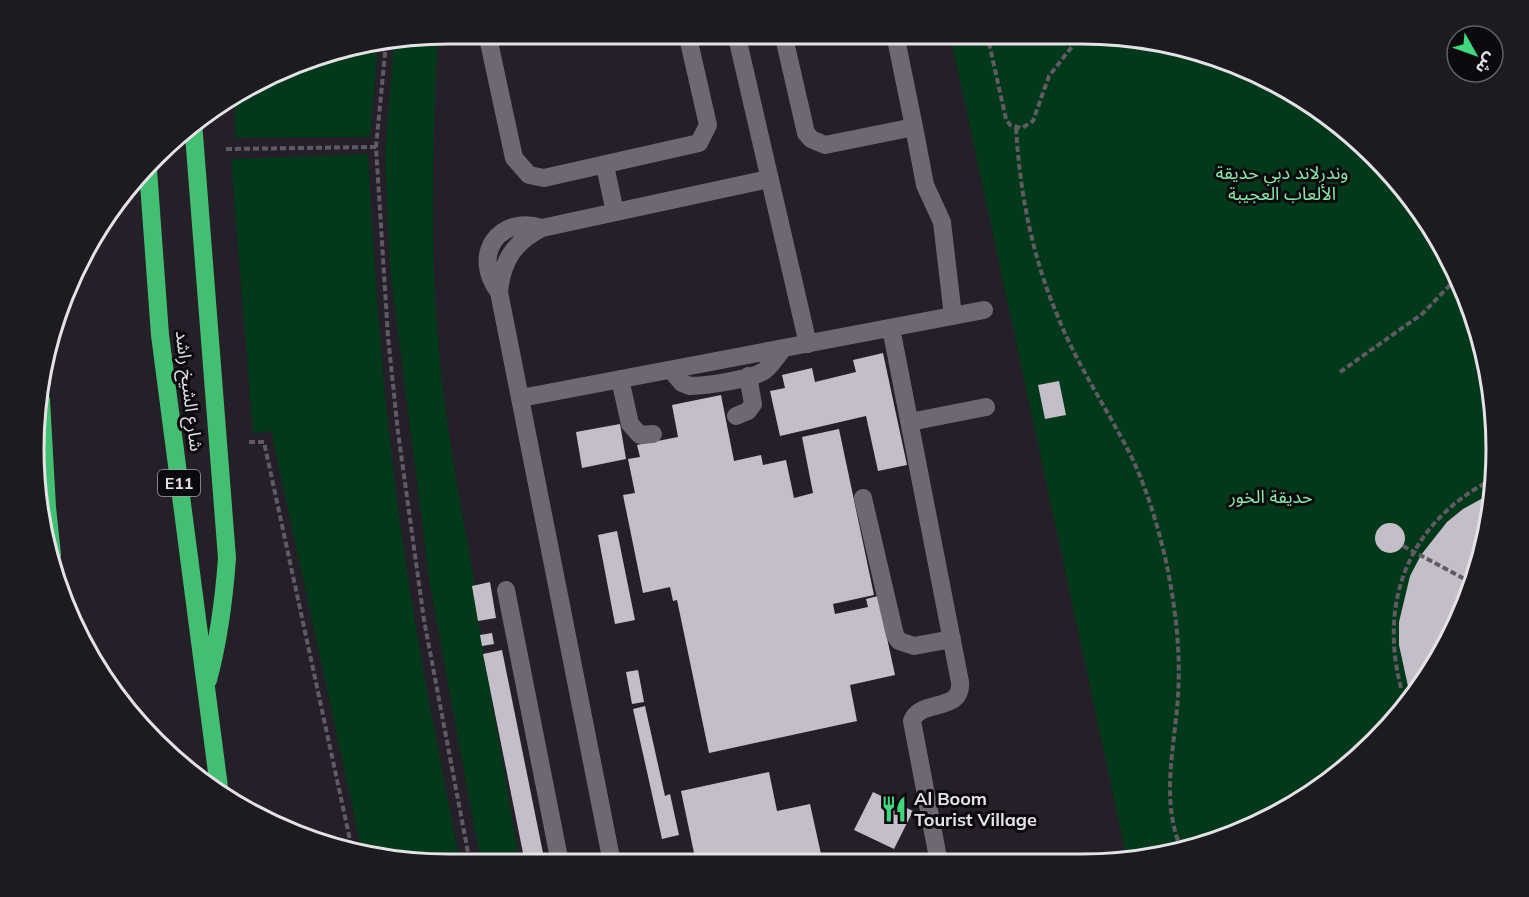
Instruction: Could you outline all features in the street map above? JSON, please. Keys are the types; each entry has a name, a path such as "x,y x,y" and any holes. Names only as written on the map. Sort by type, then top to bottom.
{"highway":[{"path":"194,134 227,558 219,634 206,688"},
{"name":"شارع الشيخ راشد","path":"148,176 160,335 217,781"},
{"path":"44,454 46,495"}],"lane":[{"path":"490,44 517,164 529,175 544,178 693,146 703,138 708,125 690,44"},
{"path":"738,44 808,344"},
{"path":"785,44 804,126 811,139 825,144 914,127"},
{"path":"897,44 926,185 942,222 953,316"},
{"path":"604,166 615,212"},
{"path":"610,854 499,292 487,270 490,246 506,229 524,225 542,228 769,179"},
{"path":"521,398 984,310"},
{"path":"891,328 960,682 959,694 950,702 920,711 912,721 937,854"},
{"path":"671,370 682,383 690,386 759,374 769,367 783,349"},
{"path":"736,416 748,411 753,404 748,376"},
{"path":"620,379 632,429 640,435 653,434"},
{"path":"910,422 986,408"},
{"path":"863,498 895,635 899,641 914,646 952,639"},
{"path":"506,590 558,854"}],"path":[{"path":"989,44 1006,119 1016,128 1022,198 1042,276 1072,348 1131,457 1152,511 1165,556 1172,591 1178,660 1170,808 1179,841"},
{"path":"1016,128 1029,126 1033,121 1049,76 1074,44"},
{"path":"385,49 376,147 388,337 410,526 424,620 468,854"},
{"path":"226,148 376,147"},
{"path":"1341,372 1422,314 1451,284"},
{"path":"249,442 264,442 350,842"},
{"path":"1401,688 1393,642 1393,619 1397,596 1414,552 1439,517 1484,484"},
{"path":"1403,546 1464,579"}],"green space":[{"path":"438,44 434,122 433,252 442,382 475,585 472,586 518,854 479,854 430,585 390,268 385,155 394,47"},
{"name":"حديقة الخور","path":"952,44 1107,44 1160,51 1235,74 1260,85 1306,112 1348,144 1367,162 1385,181 1417,223 1444,269 1455,294 1478,369 1486,448 1478,528 1464,579 1444,628 1402,695 1385,716 1348,753 1306,785 1260,812 1185,840 1125,851"},
{"path":"378,50 370,137 235,138 235,105 294,74 344,57"},
{"path":"368,154 382,360 401,532 424,674 458,854 422,853 360,844 271,431 253,433 231,159"}],"building":[{"path":"883,353 907,465 878,471 866,416 780,436 770,391 785,388 782,375 812,368 815,382 856,372 853,360"},
{"path":"1059,381 1066,415 1045,419 1038,385"},
{"path":"721,395 734,461 761,455 763,465 786,460 794,498 813,493 802,437 839,429 874,595 833,604 835,614 868,607 866,599 878,596 895,675 850,685 857,721 709,753 677,600 673,601 670,587 643,593 623,495 635,493 628,459 640,457 637,445 678,437 672,405"},
{"path":"620,424 626,459 582,468 576,432"},
{"path":"1482,498 1472,553 1455,603 1444,628 1408,687 1399,645 1399,622 1410,576 1421,555 1447,522 1463,509"},
{"path":"1390,523 1396,524 1404,532 1404,544 1396,552 1390,553 1384,552 1376,544 1375,538 1376,532 1384,524"},
{"path":"617,531 635,620 615,624 598,535"},
{"path":"490,582 496,618 478,621 472,586"},
{"path":"492,633 494,644 482,646 480,635"},
{"path":"502,650 543,854 523,854 483,654"},
{"path":"638,670 644,702 632,704 626,672"},
{"path":"645,706 665,796 670,794 679,835 662,839 633,709"},
{"path":"769,772 777,811 810,804 821,854 690,854 694,853 681,791"},
{"path":"873,792 913,811 894,849 854,830"}],"place":[{"name":"Al Boom Tourist Village","path":"894,809"}],"park label":[{"name":"وندرلاند دبي حديقة الألعاب العجيبة","path":"1282,183"}]}
